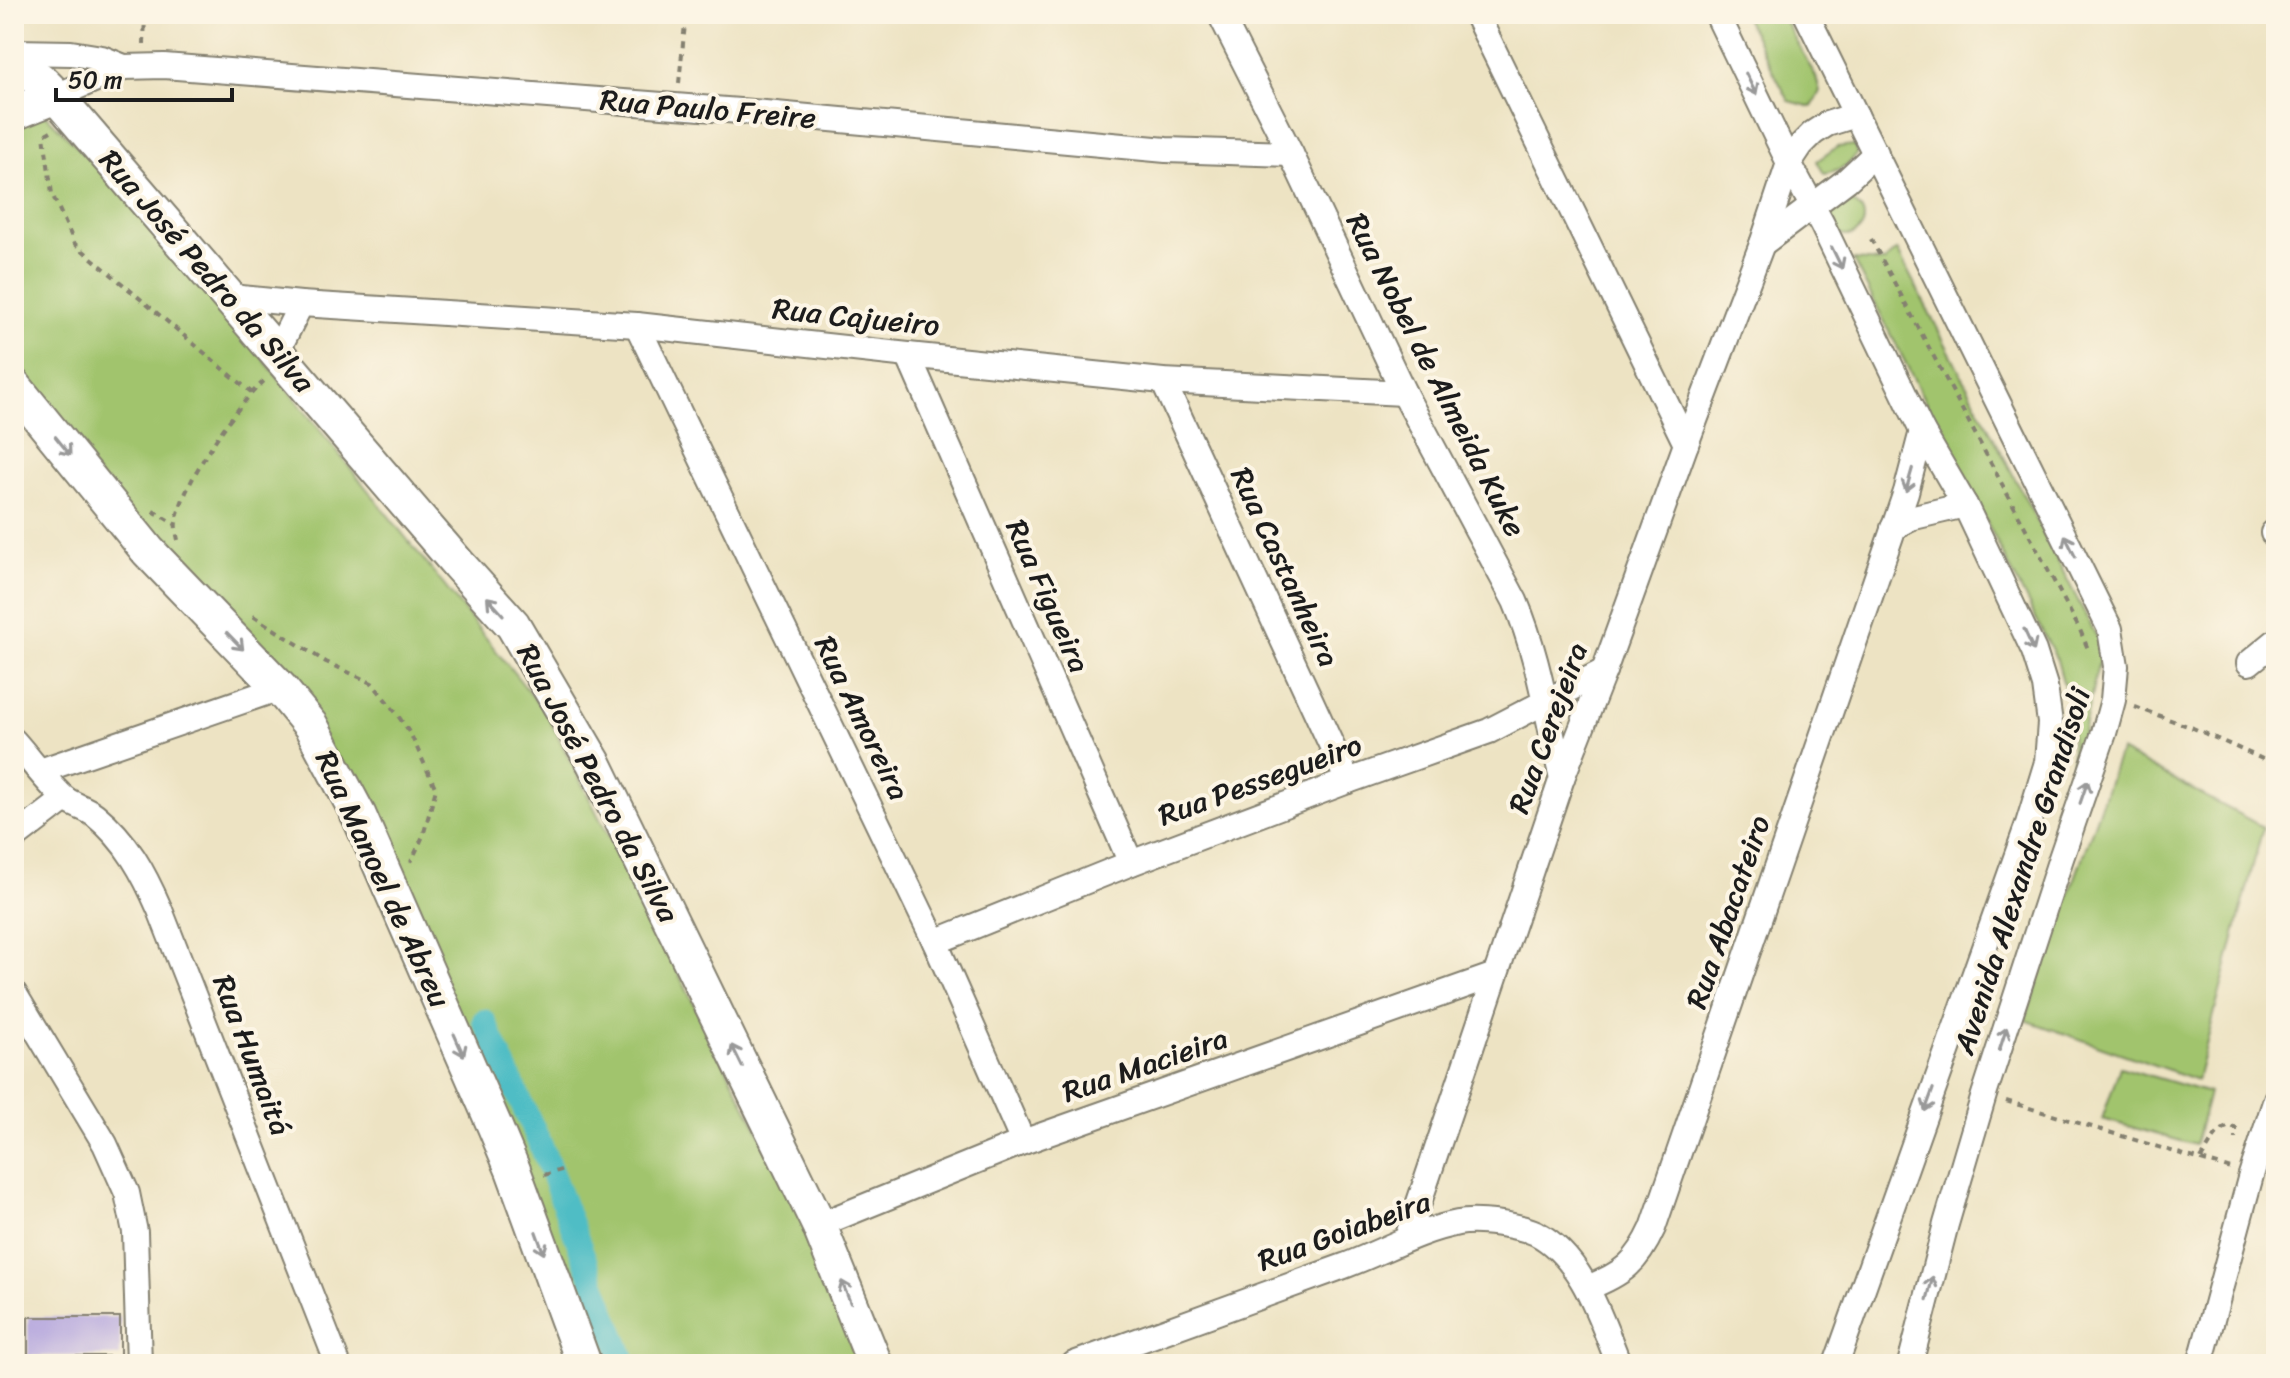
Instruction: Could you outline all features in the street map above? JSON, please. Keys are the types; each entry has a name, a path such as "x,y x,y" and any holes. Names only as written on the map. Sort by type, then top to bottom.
{"main road":[{"name":"Rua José Pedro da Silva","path":"14,63 40,80 65,106 513,625 594,763 819,1225 875,1364"},
{"name":"Rua Paulo Freire","path":"14,113 65,106"},
{"name":"Rua Manoel de Abreu","path":"14,386 148,551 280,688 311,726 359,816 513,1170 584,1364"}],"street":[{"name":"Rua Nobel de Almeida Kuke","path":"1220,14 1291,154 1404,393 1515,601 1538,669 1562,778"},
{"path":"1476,14 1686,444"},
{"name":"Avenida Alexandre Grandisoli","path":"1717,14 1922,431 1965,505 2034,651 2045,686 2050,723 2047,762 2028,824 1836,1364"},
{"name":"Avenida Alexandre Grandisoli","path":"1806,14 2110,629 2116,666 2113,700 2104,733 1984,1095 1946,1224 1910,1364"},
{"name":"Rua Paulo Freire","path":"14,52 71,53 134,67 164,66 677,106 1166,150 1291,154"},
{"name":"Rua Paulo Freire","path":"65,106 134,67"},
{"path":"1789,163 1813,133 1827,124 1856,115"},
{"path":"1762,244 1847,180 1876,153"},
{"name":"Rua Cerejeira","path":"1407,1238 1562,778 1762,244 1789,163"},
{"name":"Rua Cajueiro","path":"231,297 637,325 1163,381 1404,393"},
{"path":"281,357 301,304"},
{"name":"Rua Amoreira","path":"637,325 935,942 1023,1142"},
{"name":"Rua Figueira","path":"908,355 1131,863"},
{"name":"Rua Castanheira","path":"1163,381 1348,781"},
{"name":"Rua Abacateiro","path":"1587,1288 1611,1279 1630,1266 1643,1250 1653,1228 1906,492 1922,431"},
{"path":"1893,528 1910,518 1965,505"},
{"path":"2249,663 2276,641"},
{"name":"Rua Pessegueiro","path":"935,942 1131,863 1489,731 1604,671"},
{"path":"40,771 280,688"},
{"name":"Rua Humaitá","path":"14,741 65,799 90,811 110,827 143,871 338,1364"},
{"path":"16,836 65,799"},
{"name":"Rua Macieira","path":"819,1225 1023,1142 1495,975"},
{"path":"14,993 105,1144 127,1193 135,1232 139,1364"},
{"path":"2200,1364 2241,1172 2272,1119"},
{"name":"Rua Goiabeira","path":"1074,1364 1356,1261 1407,1238 1460,1222 1499,1224 1534,1233 1562,1252 1587,1288 1619,1364"}],"path":[{"path":"134,67 145,14"},
{"path":"677,106 686,14"},
{"path":"65,106 44,135 52,194 75,244 251,392"},
{"path":"1871,239 2073,616 2091,657"},
{"path":"179,547 175,524 194,473 251,392 281,357"},
{"path":"246,612 326,662 372,683 411,735 436,789 423,836 394,897"},
{"path":"2113,700 2193,728 2276,765"},
{"path":"2272,1119 2265,1075 2276,1033"},
{"path":"1984,1095 2241,1172"},
{"path":"2200,1160 2226,1126 2236,1129 2234,1147"},
{"path":"2233,1158 2241,1172"}],"green space":[{"path":"1743,14 1781,14 1816,77 1820,91 1812,107 1789,101"},
{"path":"45,114 124,194 232,320 546,713 814,1240 858,1364 601,1364 357,780 122,507 14,365 14,122"},
{"path":"1854,145 1857,153 1847,165 1824,174 1817,161 1837,147"},
{"path":"1847,202 1859,207 1864,219 1859,231 1847,236 1835,231 1830,219 1835,207"},
{"path":"1897,250 2102,647 2073,778 2070,708 2057,660 1853,260 1884,262"},
{"path":"2120,751 2263,827 2197,1080 2025,1020"},
{"path":"2120,1067 2209,1093 2195,1145 2102,1119"}],"building":[{"path":"28,1317 120,1317 120,1356 28,1356"}],"waterway":[{"path":"484,1021 542,1148 625,1364"}]}
